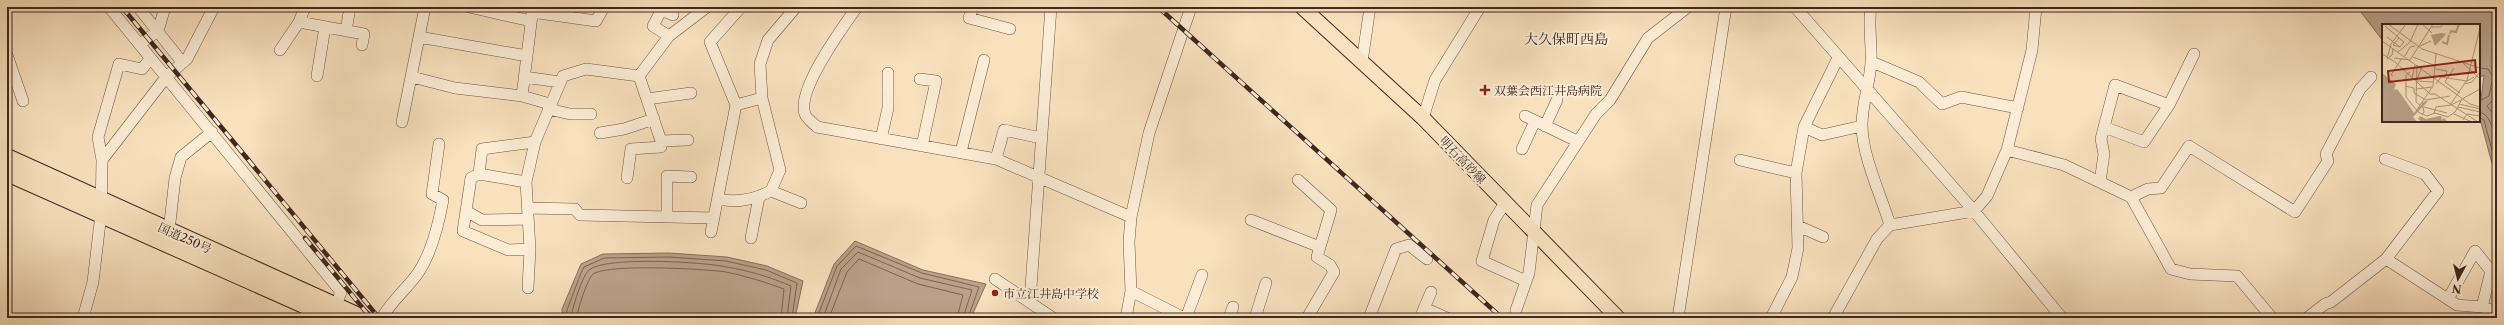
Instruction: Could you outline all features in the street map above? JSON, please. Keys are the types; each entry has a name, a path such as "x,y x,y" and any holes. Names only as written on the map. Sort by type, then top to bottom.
{"highway":[{"name":"国道250号","path":"7,157 101,207 335,312 363,318"},
{"name":"国道250号","path":"7,172 169,231 335,312"}],"main road":[{"name":"明石高砂線","path":"1302,7 1422,118 1618,318"}],"street":[{"path":"109,7 140,44 150,59 167,76 341,292 335,312"},
{"path":"138,7 182,62"},
{"path":"140,44 158,31 165,7"},
{"path":"102,160 167,76 187,59 214,7"},
{"path":"280,50 299,22 305,7"},
{"path":"346,31 350,7"},
{"path":"402,122 425,7"},
{"path":"469,7 596,21 604,7"},
{"path":"640,76 669,36 706,7"},
{"path":"711,232 719,198 736,105 710,42 741,7"},
{"path":"719,198 730,201 759,197 771,191 780,170 762,98 760,64 768,40 796,7"},
{"path":"856,7 818,64 804,101 805,114 817,127 996,159 1131,217"},
{"path":"973,7 969,18 1010,29"},
{"path":"1030,301 1040,179 1041,138 1051,7"},
{"path":"1126,318 1132,291 1129,242 1131,217 1149,133 1191,7"},
{"path":"1362,62 1370,7"},
{"path":"1422,118 1435,80 1480,7"},
{"path":"1516,310 1526,281 1537,205 1596,114 1610,100 1648,38 1688,7"},
{"path":"1678,318 1726,7"},
{"path":"1795,7 1838,58 1868,89 1974,211 2062,318"},
{"path":"1871,7 1872,62 1868,89 1863,100 1862,126 1864,145 1890,224"},
{"path":"1833,318 1876,238 1890,224 1974,211 1988,196 2007,150 2018,108 2032,50 2036,7"},
{"path":"669,36 653,26 662,8 673,15"},
{"path":"522,96 532,13"},
{"path":"299,22 364,34 362,45"},
{"path":"317,76 325,27"},
{"path":"419,37 527,56"},
{"path":"2104,127 2144,142 2169,105 2194,54"},
{"path":"7,55 23,101"},
{"path":"1771,318 1792,278 1798,248 1796,173 1804,127 1838,58"},
{"path":"83,318 93,282 101,207 102,160 98,137 119,64 142,69 150,59"},
{"path":"961,152 984,60"},
{"path":"1872,62 1919,82 1942,104 1961,97 2018,108"},
{"path":"528,288 530,249 526,182 535,142 563,76 586,69 640,76"},
{"path":"880,139 888,108 888,73"},
{"path":"627,178 631,149 661,147 661,141 640,76"},
{"path":"412,77 455,88 522,96 570,114 592,114"},
{"path":"524,77 560,82"},
{"path":"2131,197 2148,189 2162,188 2189,146 2295,212 2328,161 2326,154 2360,89 2371,77"},
{"path":"920,79 936,81 922,146"},
{"path":"2100,182 2104,154 2101,139 2115,85 2169,105"},
{"path":"647,99 691,93"},
{"path":"736,105 762,98"},
{"path":"1545,126 1557,100"},
{"path":"600,134 624,129 654,119"},
{"path":"1522,149 1530,119 1577,142"},
{"path":"1804,127 1822,135 1862,126"},
{"path":"996,159 1004,130 1041,138"},
{"path":"169,231 175,178 181,157 212,132"},
{"path":"661,141 688,140"},
{"path":"479,174 482,149 535,142"},
{"path":"382,318 390,302 401,295 419,271 440,221 443,200 432,194 439,144"},
{"path":"2007,150 2064,165 2131,197 2171,269 2190,274 2236,276 2272,318"},
{"path":"2307,318 2325,304 2331,302 2386,259 2438,191 2425,174 2385,159"},
{"path":"1740,160 1796,173"},
{"path":"526,182 479,174 471,178 463,231 508,250 530,249"},
{"path":"667,217 667,176 691,177"},
{"path":"1298,180 1331,210 1317,257 1330,265 1334,272 1307,318"},
{"path":"771,191 801,203"},
{"path":"751,238 759,197"},
{"path":"1505,203 1494,220 1488,249 1482,261 1526,281"},
{"path":"466,211 482,220 575,209 580,215 714,218"},
{"path":"1251,220 1320,247"},
{"path":"1798,226 1824,237"},
{"path":"1369,318 1396,249 1409,245 1427,259"},
{"path":"2448,299 2475,251 2491,271 2482,307"},
{"path":"2386,259 2457,305 2482,307 2497,312"},
{"path":"1132,291 1185,318 1202,275"},
{"path":"995,279 1030,301 1053,318"},
{"path":"1255,318 1266,283"},
{"path":"1420,318 1431,292"},
{"path":"1229,318 1233,307"},
{"path":"1424,308 1447,318"}],"water":[{"path":"2357,7 2497,7 2497,182 2480,119 2484,75 2480,77 2480,24 2382,24 2382,40"},
{"path":"855,241 923,270 986,284 971,318 813,318 834,264"},
{"path":"669,253 727,257 767,266 803,281 795,318 562,318 562,309 581,264 603,254"}],"railway":[{"path":"122,7 379,318"},
{"path":"1158,7 1502,318"},
{"path":"305,238 371,318"}],"place":[{"name":"双葉会西江井島病院","path":"1485,90"},
{"name":"市立江井島中学校","path":"995,293"}],"district":[{"name":"大久保町西島","path":"1566,39"}]}
